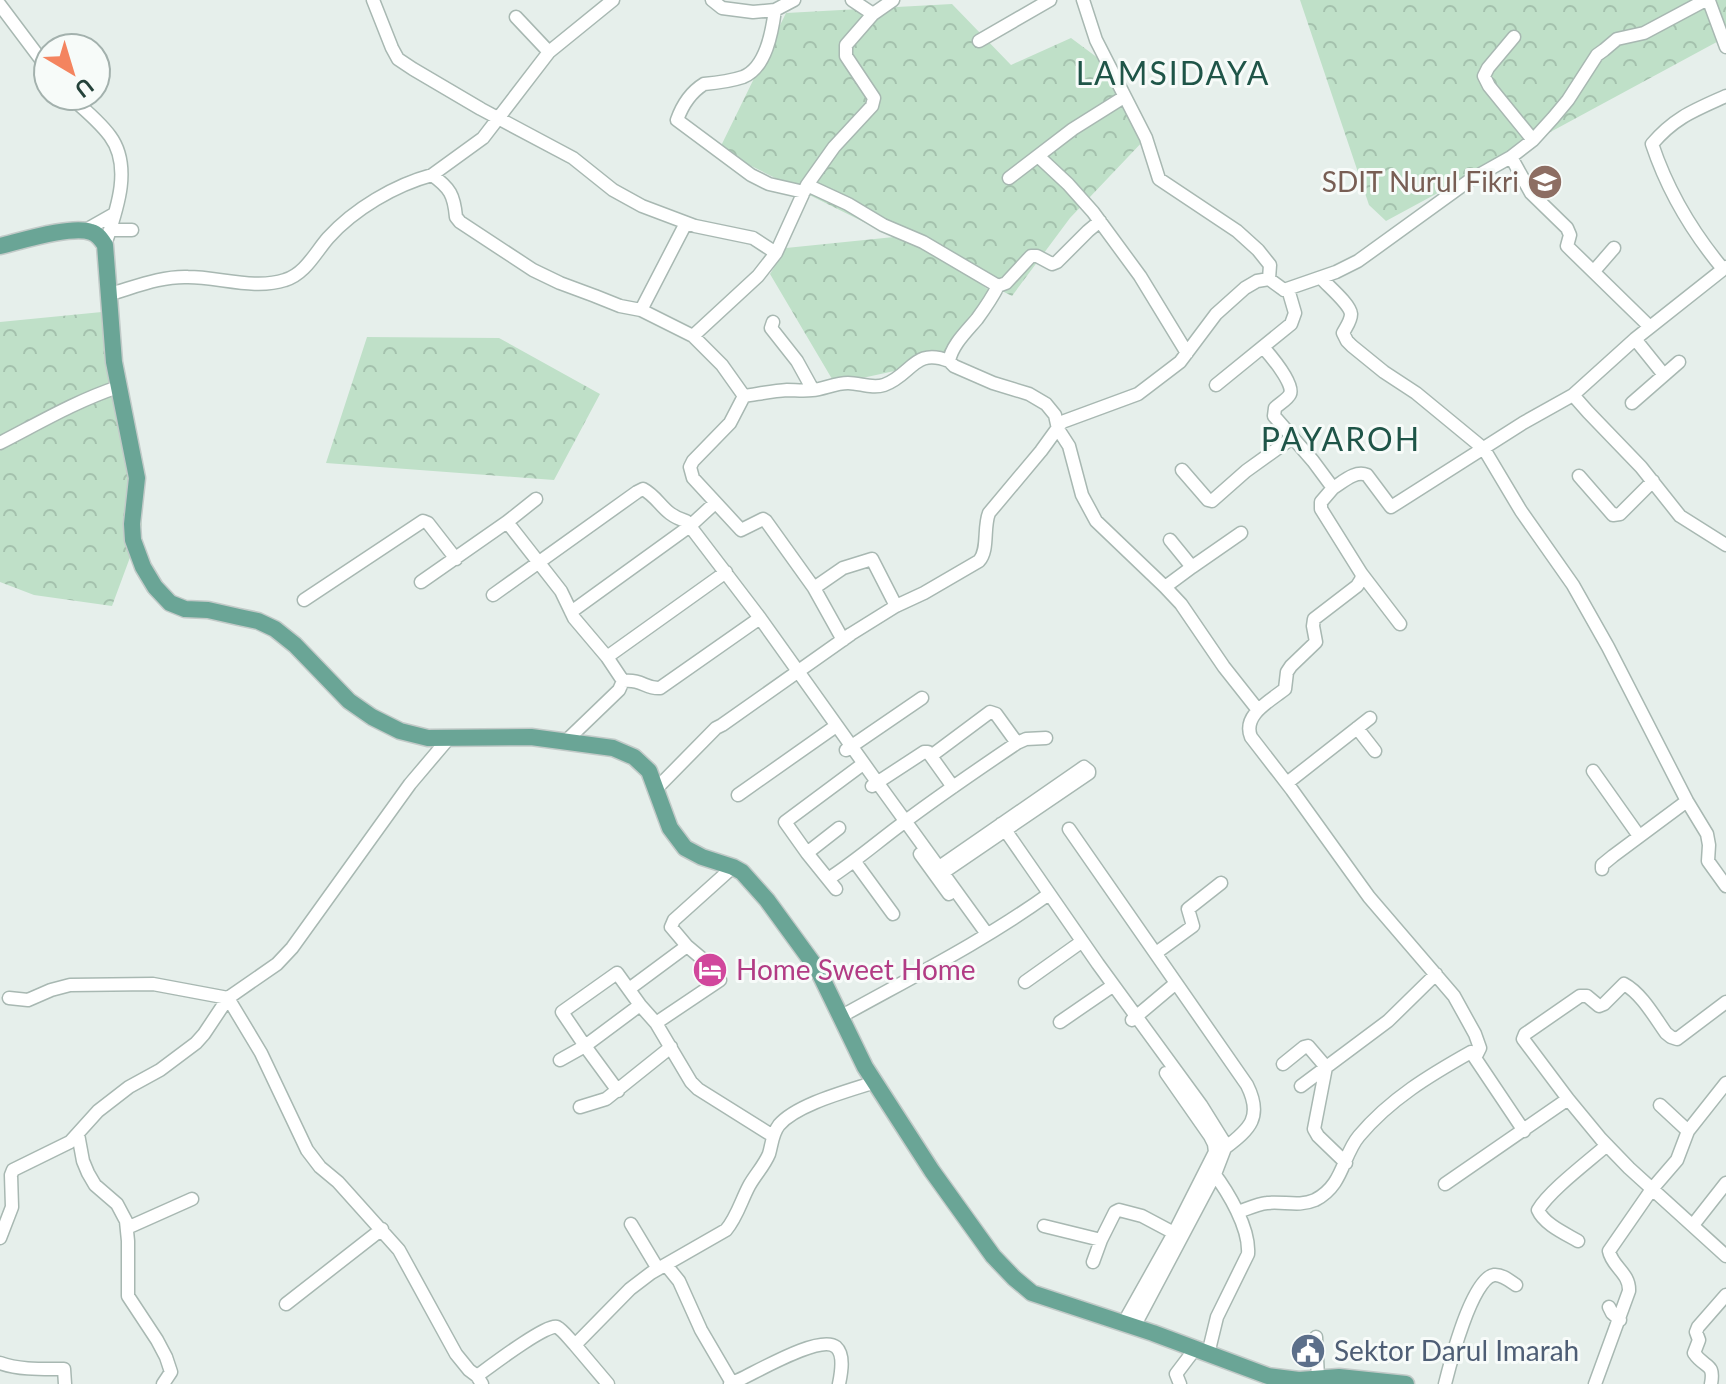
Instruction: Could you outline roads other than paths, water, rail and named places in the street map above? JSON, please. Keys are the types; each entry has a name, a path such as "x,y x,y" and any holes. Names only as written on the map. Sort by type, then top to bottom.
{"main road":[{"path":"0,246 58,233 84,231 108,238 114,362 137,478 133,540 143,567 155,587 170,603 185,609 208,610 258,621 275,629 295,645 349,701 400,731 428,738 531,737 613,748 634,757 649,771 670,828 685,848 742,872 793,935 818,970 875,1082 957,1207 993,1256 1032,1293 1268,1376 1299,1382 1339,1377 1406,1384"}],"street":[{"path":"373,0 398,59 573,158 613,190 642,206 686,223 753,238 776,253"},
{"path":"110,294 158,280 186,276 249,283 284,281 303,269 349,219 398,189 432,175 483,138 549,52 613,0"},
{"path":"712,0 722,8 753,12 775,10 794,0"},
{"path":"852,0 873,14"},
{"path":"693,336 758,276 776,253 806,188 834,147 870,110 874,98 846,56 846,45 873,14 893,0"},
{"path":"979,41 1050,0"},
{"path":"1083,0 1096,40 1146,138 1159,179 1220,218 1253,245 1270,265 1269,279"},
{"path":"1284,290 1358,261 1470,180 1511,157 1533,140 1568,100 1597,55 1617,39 1644,33 1709,1 1726,47"},
{"path":"0,5 32,48"},
{"path":"775,10 763,57 755,70 744,77 704,84 693,92 677,120 751,175 769,184 806,188 848,204 883,225 923,242 998,286"},
{"path":"516,17 549,52"},
{"path":"1514,37 1484,76 1533,140"},
{"path":"1400,624 1361,573 1321,509 1321,502 1333,488 1354,475 1364,473 1391,507 1573,395 1635,339 1724,268 1711,255 1688,219 1652,144 1666,128 1690,112 1726,96"},
{"path":"1009,178 1073,129 1124,97"},
{"path":"85,112 110,136 122,166 108,238"},
{"path":"1038,156 1088,204 1140,276 1187,353"},
{"path":"1511,157 1531,193 1567,228 1570,235 1567,246 1650,327"},
{"path":"432,175 453,196 456,217 460,222 533,270 620,306 641,310 693,336 722,365 744,396"},
{"path":"84,231 114,214"},
{"path":"949,361 958,341 998,286 1006,283 1031,256 1052,264 1057,262 1100,221"},
{"path":"641,310 686,223"},
{"path":"108,238 132,230"},
{"path":"1594,271 1614,248"},
{"path":"1321,278 1349,307 1350,321 1343,333 1347,341 1484,449 1521,511 1573,585 1608,647 1707,834 1708,861 1726,886"},
{"path":"656,789 716,728 794,671 896,606 979,561 984,556 985,525 989,513 1065,421 1138,394 1180,362 1216,314 1251,283 1269,279 1284,290 1288,289 1295,313 1291,324 1216,385"},
{"path":"773,322 771,328 797,361 813,390"},
{"path":"1635,339 1664,375"},
{"path":"1263,347 1292,389 1273,411 1274,416 1333,488"},
{"path":"744,396 813,390 835,384 882,386 925,357 938,357 1046,404 1055,415 1058,429 1069,446 1082,495 1096,521 1181,604 1215,655 1258,710"},
{"path":"1632,403 1679,362"},
{"path":"0,443 56,412 118,387"},
{"path":"1573,395 1653,481 1680,516 1726,545"},
{"path":"744,396 730,423 698,454 690,467 693,478 741,530 763,519 766,521 814,588 839,642"},
{"path":"1182,470 1212,501 1246,471 1292,438"},
{"path":"1579,476 1613,515 1620,514 1653,481"},
{"path":"493,595 637,492 643,489 648,491 662,507 686,523 983,932"},
{"path":"421,582 536,499"},
{"path":"569,608 715,503"},
{"path":"304,600 423,521 428,523 456,559"},
{"path":"507,522 561,591 569,608 623,681"},
{"path":"1165,587 1241,533"},
{"path":"1170,540 1192,567"},
{"path":"814,588 843,568 872,559 896,606"},
{"path":"1238,1212 1265,1203 1305,1203 1317,1199 1328,1191 1340,1175 1358,1137 1392,1102 1471,1052 1477,1054 1480,1048 1454,996 1369,897 1248,730 1258,710 1285,689 1291,666 1316,642 1314,619 1357,586 1362,578 1361,573"},
{"path":"607,657 723,575"},
{"path":"623,681 634,680 654,689 660,688 758,620"},
{"path":"566,741 619,690 623,681"},
{"path":"849,748 922,698"},
{"path":"931,756 990,712 996,714 1017,743"},
{"path":"1287,783 1370,718"},
{"path":"738,795 834,728"},
{"path":"1357,728 1375,751"},
{"path":"0,1238 12,1207 5,1171 70,1142 98,1111 196,1043 228,998 277,964 292,948 410,784 449,738"},
{"path":"861,765 785,822 832,884 903,823 1017,743 1026,739 1046,738"},
{"path":"874,785 928,752 953,787"},
{"path":"938,872 1084,767 1089,771 1000,829"},
{"path":"1593,771 1639,836"},
{"path":"1602,869 1602,865 1687,801"},
{"path":"807,853 839,828"},
{"path":"1000,829 1133,1019 1214,1144 1212,1170 1128,1325"},
{"path":"1069,829 1237,1070 1253,1097 1255,1108 1252,1123 1246,1132 1225,1148 1174,1233 1128,1325"},
{"path":"855,862 893,914"},
{"path":"656,1023 720,980 671,927 674,920 733,867"},
{"path":"1156,953 1193,926 1188,909 1221,883"},
{"path":"838,1014 906,979 1045,893"},
{"path":"1045,893 1108,989 1201,1105 1225,1148"},
{"path":"1025,982 1077,945"},
{"path":"629,989 687,946"},
{"path":"618,1091 562,1012 617,973 656,1023 691,1082 773,1136"},
{"path":"1301,1086 1388,1021 1436,974"},
{"path":"1133,1019 1176,983"},
{"path":"9,998 28,1000 70,985 153,984 228,998 261,1053 307,1150 382,1229 405,1259 456,1354 469,1370 480,1380 520,1345 551,1327 557,1328 575,1345 608,1384"},
{"path":"1726,1002 1677,1039 1666,1033 1638,996 1624,984 1599,1006 1587,996 1580,996 1523,1037 1568,1099 1607,1145 1726,1256"},
{"path":"1060,1022 1108,989"},
{"path":"560,1060 585,1046 640,1005"},
{"path":"1283,1064 1308,1046 1326,1067"},
{"path":"580,1107 606,1099 671,1047"},
{"path":"1471,1052 1524,1131"},
{"path":"1326,1067 1314,1129 1346,1163"},
{"path":"575,1345 630,1289 726,1230 768,1155 773,1136 781,1123 823,1100 875,1082"},
{"path":"1595,1384 1620,1320 1629,1284 1624,1273 1610,1258 1609,1251 1652,1189 1677,1160 1688,1131 1726,1083"},
{"path":"1445,1184 1568,1099"},
{"path":"1660,1105 1688,1131"},
{"path":"78,1134 88,1173 95,1185 117,1204 126,1221 128,1296 166,1357 171,1372 163,1384"},
{"path":"1578,1241 1546,1222 1538,1210 1607,1145"},
{"path":"1180,1384 1176,1374 1202,1352 1248,1254 1249,1245 1238,1212 1212,1170"},
{"path":"1693,1225 1726,1183"},
{"path":"127,1228 192,1199"},
{"path":"1093,1262 1115,1212 1119,1210 1152,1220 1174,1233"},
{"path":"631,1224 662,1267 682,1286 701,1330 731,1384 787,1355 818,1345 835,1346 839,1353 842,1369 839,1384"},
{"path":"1044,1226 1101,1240"},
{"path":"286,1304 382,1229"},
{"path":"1445,1384 1456,1343 1471,1304 1485,1279 1498,1275 1516,1285"},
{"path":"1711,1384 1711,1369 1694,1353 1699,1340 1696,1332 1726,1295"},
{"path":"1609,1307 1620,1320"},
{"path":"1316,1337 1318,1378"},
{"path":"0,1363 58,1369 65,1384"}],"place":[{"name":"SDIT Nurul Fikri","path":"1545,182"},
{"name":"Home Sweet Home","path":"710,970"},
{"name":"Sektor Darul Imarah","path":"1308,1351"}],"district":[{"name":"LAMSIDAYA","path":"1173,74"},
{"name":"PAYAROH","path":"1341,440"}]}
